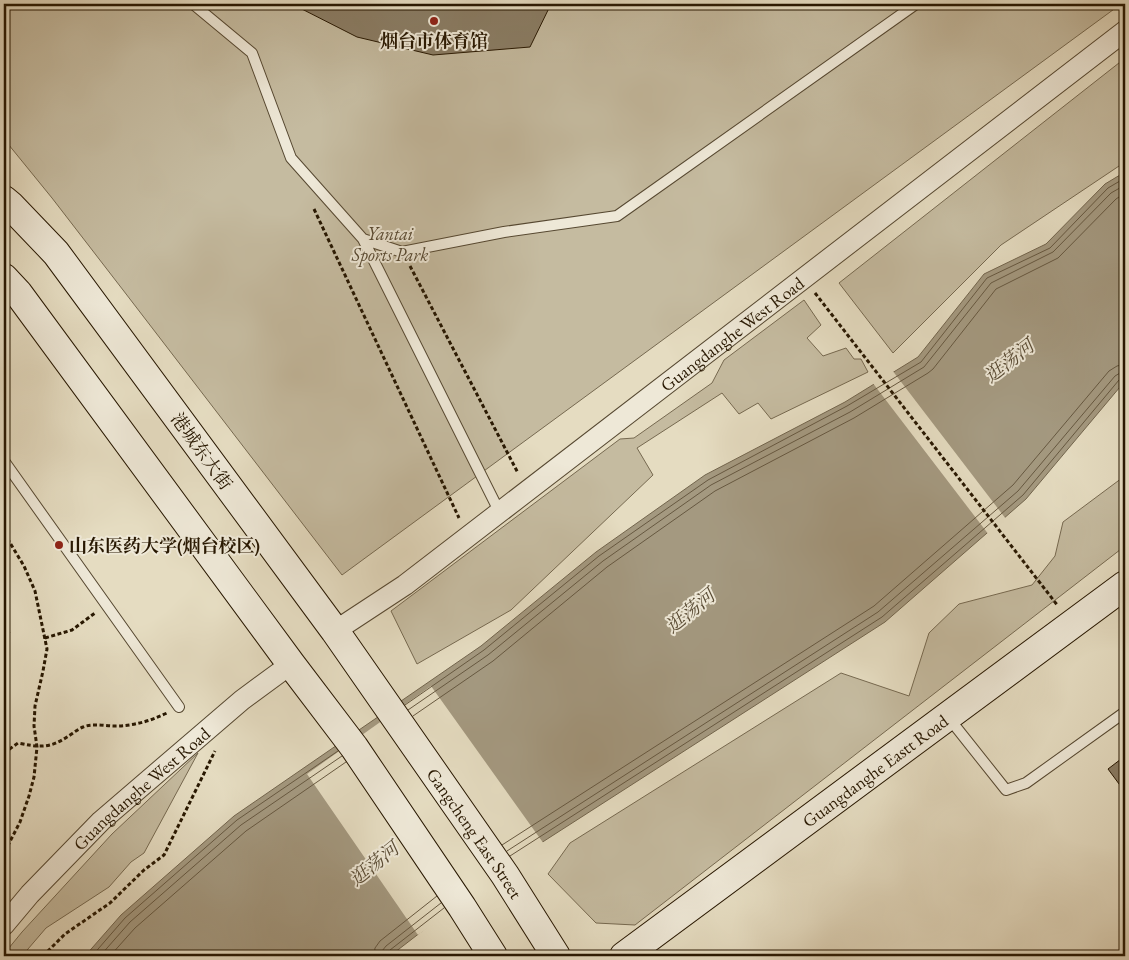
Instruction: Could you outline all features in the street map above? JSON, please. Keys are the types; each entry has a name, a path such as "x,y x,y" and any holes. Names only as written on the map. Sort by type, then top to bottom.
{"main road":[{"name":"港城东大街","path":"4,200 56,252 335,631 390,711"},
{"path":"4,278 24,301 354,747 493,956"},
{"name":"Guangdanghe Eastt Road","path":"624,956 1125,585"},
{"name":"Gangcheng East Street","path":"390,711 505,875 556,956"}],"street":[{"name":"Guangdanghe West Road","path":"335,631 405,585 500,513 1125,31"},
{"name":"Guangdanghe West Road","path":"4,925 30,894 101,821 242,700 291,664"}],"lane":[{"path":"193,4 252,53 290,158 364,239 500,513"},
{"path":"364,239 402,252 504,232 616,216 916,4"},
{"path":"4,461 179,708"},
{"path":"947,717 1006,790 1026,783 1125,712"}],"path":[{"path":"312,204 468,537"},
{"path":"402,252 527,491"},
{"path":"804,279 1072,624"},
{"path":"4,533 24,566 35,591 47,649 35,706 34,726 37,747 34,777 20,822 4,854"},
{"path":"45,638 72,630 106,605"},
{"path":"4,753 18,743 48,747 83,727 143,723 179,708"},
{"path":"43,956 65,934 110,903 144,870 164,855 217,746"}],"green space":[{"name":"Yantai Sports Park","path":"4,4 1121,4 342,575 52,198 4,139"},
{"path":"1124,59 1125,162 1001,245 893,353 839,283"},
{"path":"804,300 821,325 807,338 823,356 846,348 854,359 861,359 868,372 771,419 758,403 739,414 722,393 637,448 653,475 511,610 417,664 391,611 620,439 634,438 712,383 724,360"},
{"path":"1122,478 1125,478 1125,546 635,925 596,923 548,874 570,843 841,673 909,696 929,633 959,604 1032,585 1055,556 1063,522"},
{"path":"198,753 144,853 131,862 109,887 46,928 22,956 4,956 22,932 112,834"}],"water":[{"name":"逛荡河","path":"1125,172 1125,381 1026,499 885,622 513,861 390,956 85,956 121,915 234,816 481,646 596,552 705,475 845,402 918,357 984,274 1046,244 1105,184"}],"pier":[{"path":"892,370 1006,519 989,535 872,382"},
{"path":"431,686 544,844 514,863 418,935 307,774"}],"building":[{"name":"烟台市体育馆","path":"292,4 551,4 530,47 433,55 357,37"},
{"path":"4,626 10,632 4,640"},
{"path":"1125,756 1125,792 1108,769"}],"place":[{"name":"烟台市体育馆","path":"434,21"},
{"name":"山东医药大学(烟台校区)","path":"59,545"}]}
